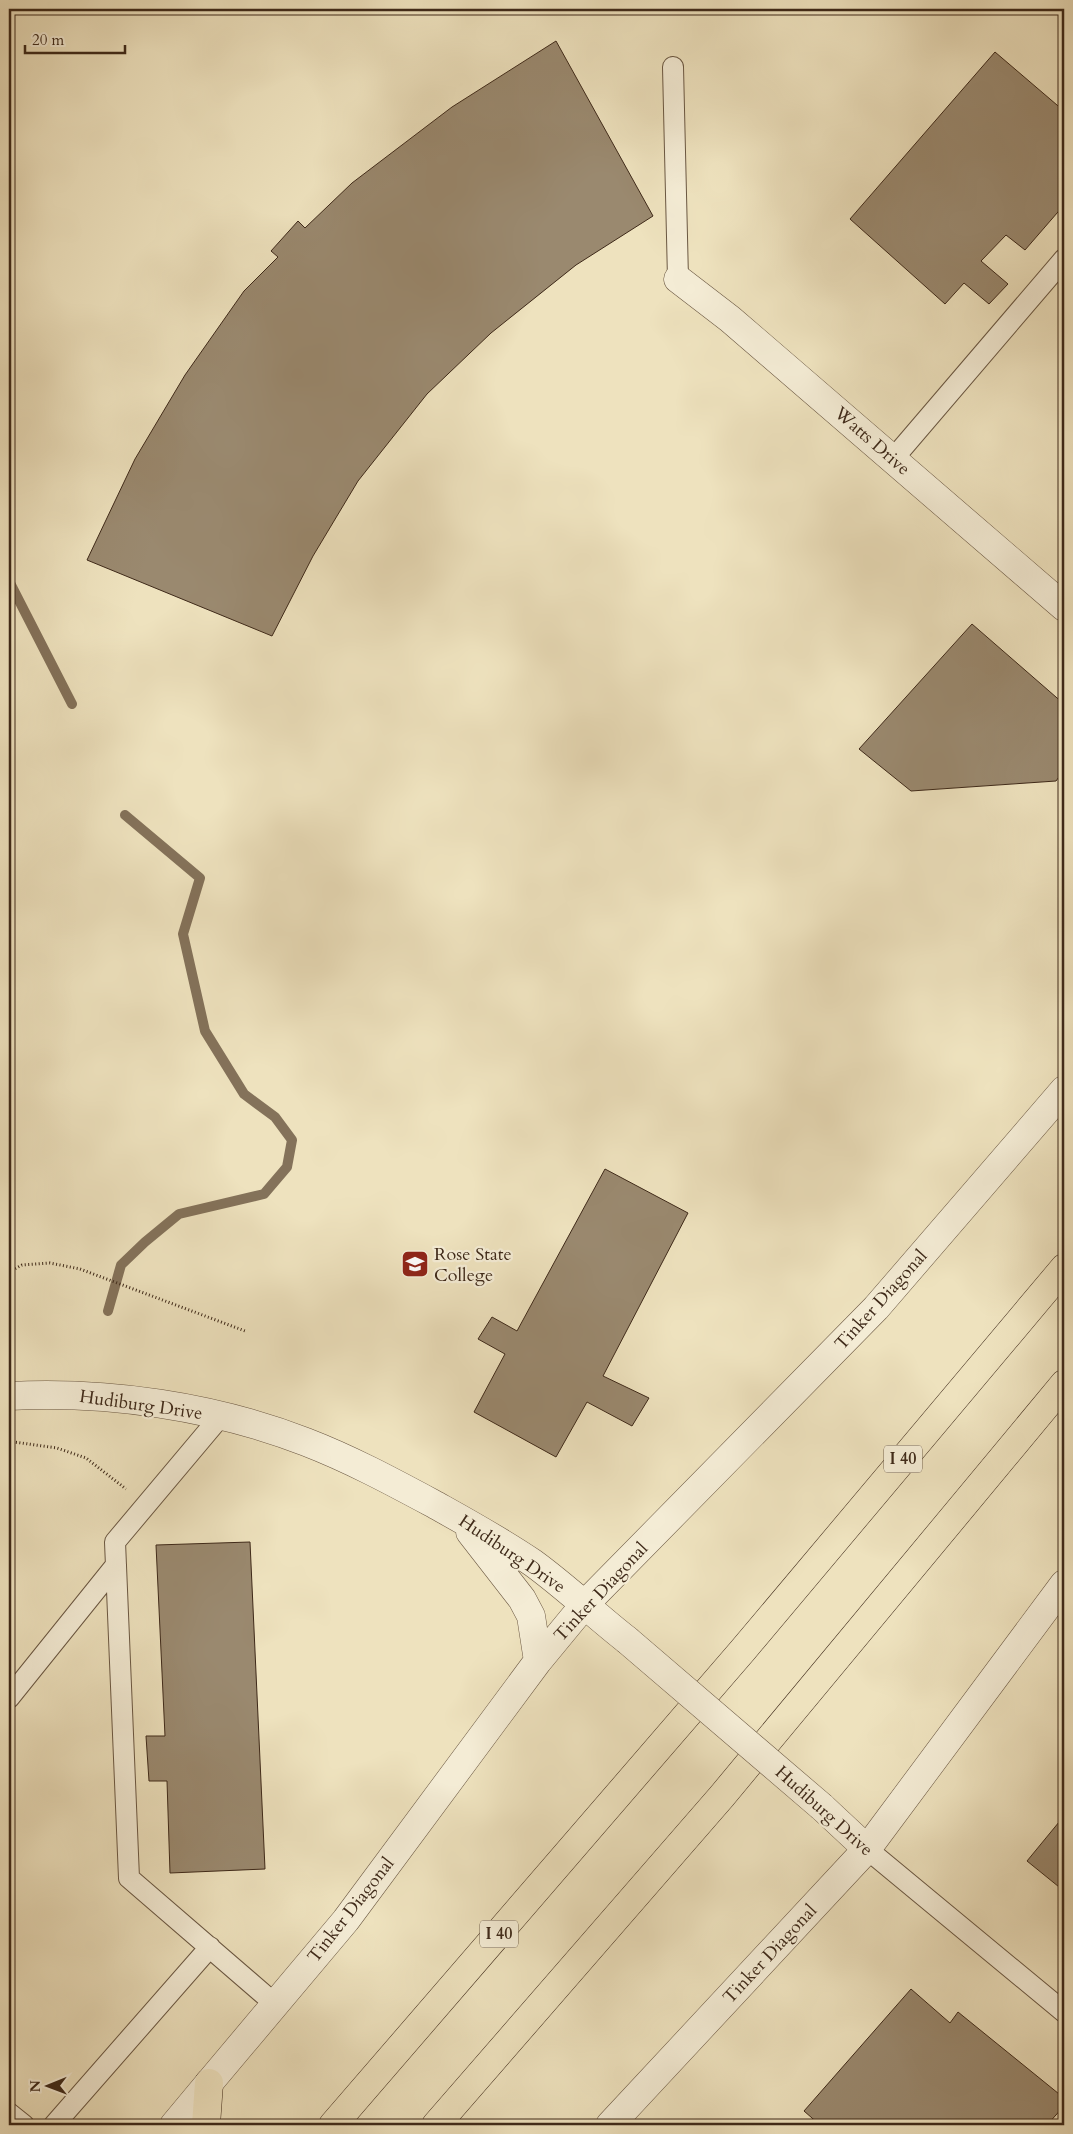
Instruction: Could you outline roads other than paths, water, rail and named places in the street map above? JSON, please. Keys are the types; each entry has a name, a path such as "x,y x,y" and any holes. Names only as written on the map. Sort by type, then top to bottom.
{"highway":[{"name":"I 40","path":"334,2125 743,1650 1064,1268"},
{"path":"436,2125 722,1796 1064,1384"},
{"path":"206,2125 209,2083"}],"street":[{"name":"Watts Drive","path":"678,279 730,319 1064,607"},
{"name":"Tinker Diagonal","path":"174,2125 346,1920 538,1661 586,1604 876,1308 1064,1090"},
{"name":"Hudiburg Drive","path":"9,1396 52,1394 115,1398 170,1405 220,1417 305,1442 368,1469 460,1519 532,1563 586,1604 822,1807 867,1849"},
{"path":"460,1519 522,1599 531,1616 538,1661"},
{"name":"Tinker Diagonal","path":"610,2125 867,1849 1064,1584"}],"lane":[{"path":"673,67 678,279"},
{"path":"893,459 1064,259"},
{"path":"220,1417 115,1542 129,1878 275,2004"},
{"path":"9,1698 116,1565"},
{"name":"Hudiburg Drive","path":"867,1849 1064,2012"},
{"path":"54,2125 210,1947"},
{"path":"9,2113 24,2125"}],"waterway":[{"path":"9,581 72,704"},
{"path":"108,1311 121,1265 145,1242 179,1214 264,1194 287,1167 292,1140 275,1117 244,1094 205,1031 183,934 200,878 125,815"}],"place":[{"name":"Rose State College","path":"415,1264"}]}
